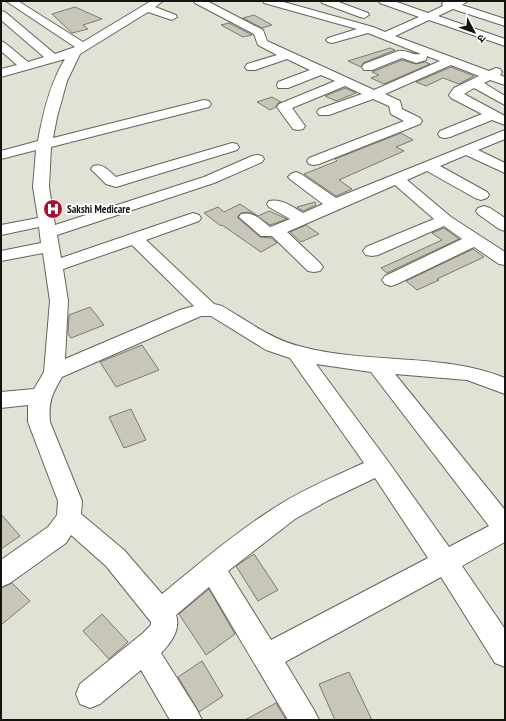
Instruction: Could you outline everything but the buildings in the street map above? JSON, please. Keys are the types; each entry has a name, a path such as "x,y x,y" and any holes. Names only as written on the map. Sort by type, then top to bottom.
{"street":[{"path":"11,1 78,49"},
{"path":"199,1 258,32 262,43 395,104 396,111 415,121 390,135 351,151 314,161"},
{"path":"268,1 369,30 505,81"},
{"path":"286,7 299,1"},
{"path":"326,1 415,34"},
{"path":"384,1 505,43"},
{"path":"439,1 458,3 505,23"},
{"path":"385,36 458,3"},
{"path":"2,72 53,58 78,49 152,4 172,17"},
{"path":"1,14 53,58"},
{"path":"332,40 369,30"},
{"path":"1,45 26,66"},
{"path":"1,575 57,535 69,518 70,501 39,422 38,408 41,396 54,372 59,301 41,173 45,144 58,85 68,62 78,49"},
{"path":"368,67 402,54 416,59 432,54"},
{"path":"251,67 288,55"},
{"path":"324,112 406,81 449,60"},
{"path":"490,62 505,68"},
{"path":"279,82 316,68"},
{"path":"247,217 267,232 276,231 334,204 467,150 505,131 492,114 456,95 459,91 505,68"},
{"path":"298,126 284,107 347,81"},
{"path":"474,83 505,100"},
{"path":"1,155 204,104"},
{"path":"445,134 492,114"},
{"path":"98,169 111,181 116,182 232,147"},
{"path":"467,150 505,169"},
{"path":"1,256 49,233 209,180 257,159"},
{"path":"429,166 482,203 505,226"},
{"path":"296,176 334,204"},
{"path":"397,179 446,220 505,260"},
{"path":"275,204 303,219"},
{"path":"54,266 193,218"},
{"path":"372,251 446,220"},
{"path":"1,230 49,233"},
{"path":"276,231 314,267"},
{"path":"135,238 208,310"},
{"path":"391,280 474,240"},
{"path":"54,372 187,314 200,310 216,310 230,317 252,333 273,345 297,353 329,360 467,373 488,378 505,386"},
{"path":"297,353 379,466 445,561 505,653"},
{"path":"266,657 505,529 376,364"},
{"path":"1,400 41,396"},
{"path":"160,612 287,512 316,496 379,466"},
{"path":"69,518 115,558 164,617 166,625 162,632 144,650 90,694"},
{"path":"213,569 304,720"},
{"path":"144,650 187,720"}],"place":[{"name":"Sakshi Medicare","path":"53,209"}]}
